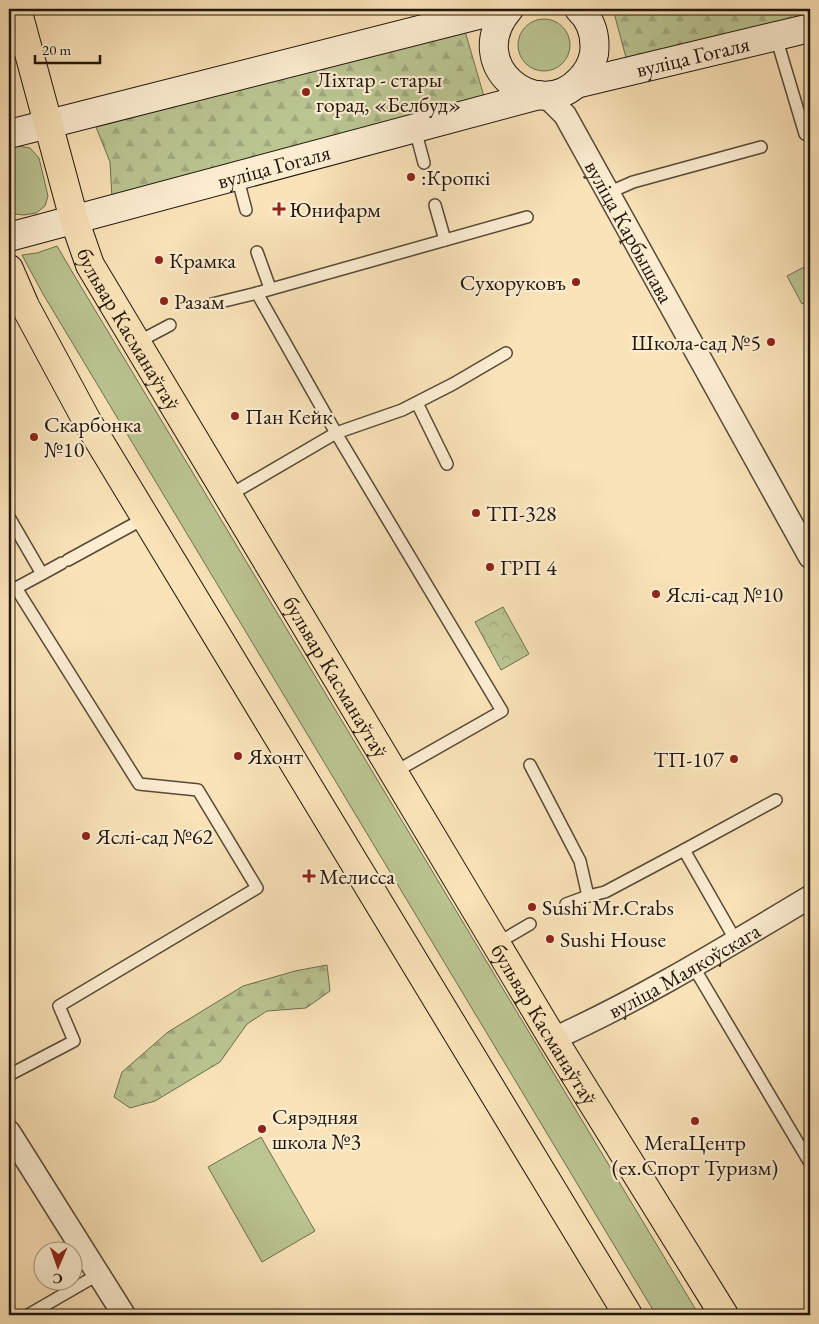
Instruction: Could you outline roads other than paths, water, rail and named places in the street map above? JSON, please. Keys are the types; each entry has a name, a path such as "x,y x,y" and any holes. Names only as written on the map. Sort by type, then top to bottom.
{"main road":[{"name":"бульвар Касманаўтаў","path":"17,9 74,219 90,265 553,1039 724,1315"},
{"path":"9,269 24,306 87,421 628,1315"}],"street":[{"path":"9,134 502,9"},
{"path":"509,9 500,19 494,35 493,52 498,68 509,81 523,91 558,96 587,73 593,58 595,43 592,27 580,9"},
{"name":"вуліца Гогаля","path":"9,237 415,129 558,96 810,28"},
{"name":"вуліца Карбышава","path":"558,96 608,193 810,557"},
{"name":"вуліца Маякоўскага","path":"553,1039 588,1023 693,966 810,897"},
{"path":"9,1132 124,1315"}],"lane":[{"path":"776,37 805,134 810,133"},
{"path":"415,129 424,163"},
{"path":"608,193 633,182 760,147"},
{"path":"237,176 246,210"},
{"path":"435,205 445,240"},
{"path":"212,304 526,217"},
{"path":"257,252 270,288"},
{"path":"257,293 336,433 502,711 393,773"},
{"path":"136,343 170,325"},
{"path":"228,496 336,433 402,410 506,353"},
{"path":"417,402 447,464"},
{"path":"9,517 42,574"},
{"path":"9,1075 74,1041 59,1006 257,888 198,790 139,784 16,588 145,518"},
{"path":"530,765 580,861 588,896"},
{"path":"566,904 605,892 776,800"},
{"path":"684,850 736,941"},
{"path":"496,944 530,924"},
{"path":"693,966 810,1163"},
{"path":"28,1315 98,1274"}],"place":[{"name":"Ліхтар - стары горад, «Белбуд»","path":"306,92"},
{"name":":Кропкi","path":"411,177"},
{"name":"Юнифарм","path":"279,209"},
{"name":"Крамка","path":"159,260"},
{"name":"Сухоруковъ","path":"576,282"},
{"name":"Разам","path":"164,301"},
{"name":"Школа-сад №5","path":"771,342"},
{"name":"Пан Кейк","path":"235,416"},
{"name":"Скарбонка №10","path":"34,437"},
{"name":"ТП-328","path":"476,513"},
{"name":"ГРП 4","path":"490,567"},
{"name":"Яслі-сад №10","path":"656,594"},
{"name":"Яхонт","path":"238,756"},
{"name":"ТП-107","path":"734,759"},
{"name":"Яслі-сад №62","path":"86,836"},
{"name":"Мелисса","path":"309,876"},
{"name":"Sushi Mr.Crabs","path":"532,907"},
{"name":"Sushi House","path":"550,939"},
{"name":"МегаЦентр (ex.Спорт Туризм)","path":"695,1121"},
{"name":"Сярэдняя школа №3","path":"262,1129"}]}
